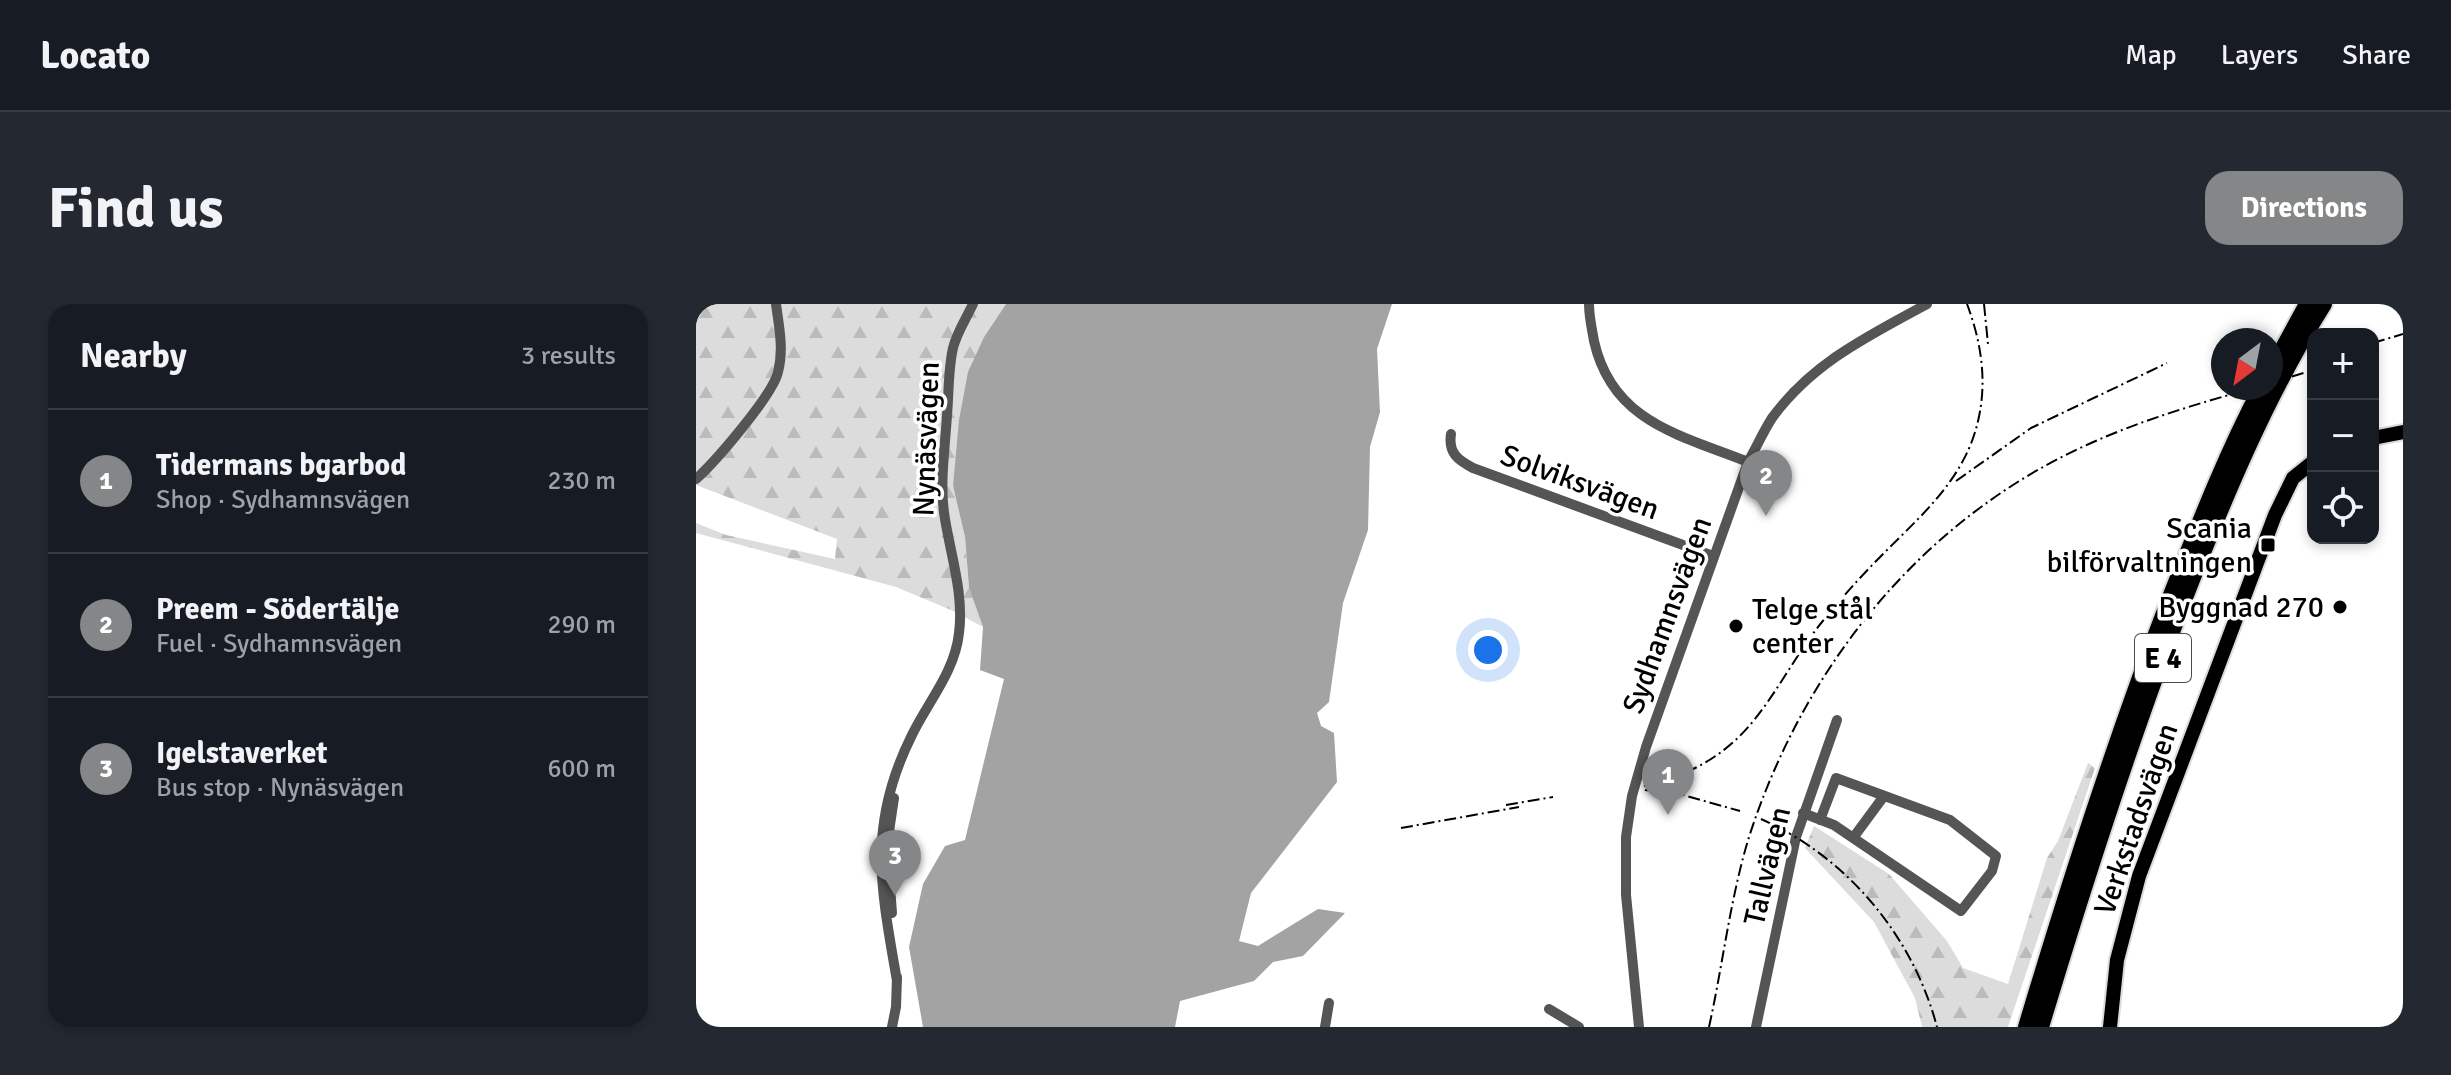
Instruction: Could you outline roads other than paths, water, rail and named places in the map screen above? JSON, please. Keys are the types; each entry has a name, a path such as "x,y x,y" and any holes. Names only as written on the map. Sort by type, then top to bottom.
{"highway":[{"path":"2283,348 2307,304"},
{"name":"E 4","path":"2041,1027 2086,878 2133,739 2210,535 2264,412 2324,304"},
{"name":"E 4","path":"2026,1027 2072,874 2129,707 2197,529 2256,400"}],"main road":[{"path":"2379,437 2403,432"},
{"name":"Verkstadsvägen","path":"2110,1027 2117,960 2139,876 2275,515 2293,478 2307,467"}],"street":[{"path":"696,479 743,426 778,376 782,350 776,304"},
{"name":"Nynäsvägen","path":"892,1027 897,981 882,890 880,843 891,784 952,661 959,634 960,600 944,516 943,487 950,362 960,328 973,304"},
{"path":"1589,304 1598,360 1612,387 1632,410 1653,424 1748,462"},
{"name":"Sydhamnsvägen","path":"1639,1027 1626,895 1626,837 1632,796 1646,747 1748,462 1771,420 1797,388 1826,361 1927,304"},
{"name":"Solviksvägen","path":"1451,434 1451,450 1457,459 1473,468 1713,556"},
{"name":"Tallvägen","path":"1756,1027 1796,837 1837,720"},
{"path":"1803,813 1853,838 1961,911 1992,871 1996,856 1950,820 1836,778 1820,820"},
{"path":"1853,838 1884,796"},
{"path":"1325,1027 1329,1003"},
{"path":"1549,1009 1579,1027"}],"railway":[{"path":"1644,786 1701,765 1744,732 1830,613 1946,487 1965,457 1981,407 1981,355 1967,304"},
{"path":"1984,304 1988,344"},
{"path":"2379,341 2403,334"},
{"path":"1956,481 2031,428 2167,363"},
{"path":"2283,379 2307,372"},
{"path":"1709,1027 1742,860 1773,773 1803,712 1839,654 1880,601 1927,552 1979,508 2036,471 2098,440 2211,400"},
{"path":"1645,790 1676,793 1740,811"},
{"path":"1506,805 1553,797"},
{"path":"1401,828 1519,807"},
{"path":"1761,819 1821,855 1872,903 1911,961 1937,1027"}],"place":[{"name":"Preem - Södertälje","path":"1766,516"},
{"name":"Scania bilförvaltningen","path":"2268,545"},
{"name":"Byggnad 270","path":"2340,607"},
{"name":"Telge stål center","path":"1736,626"},
{"name":"Tidermans bgarbod","path":"1668,815"},
{"name":"Igelstaverket","path":"895,896"}]}
